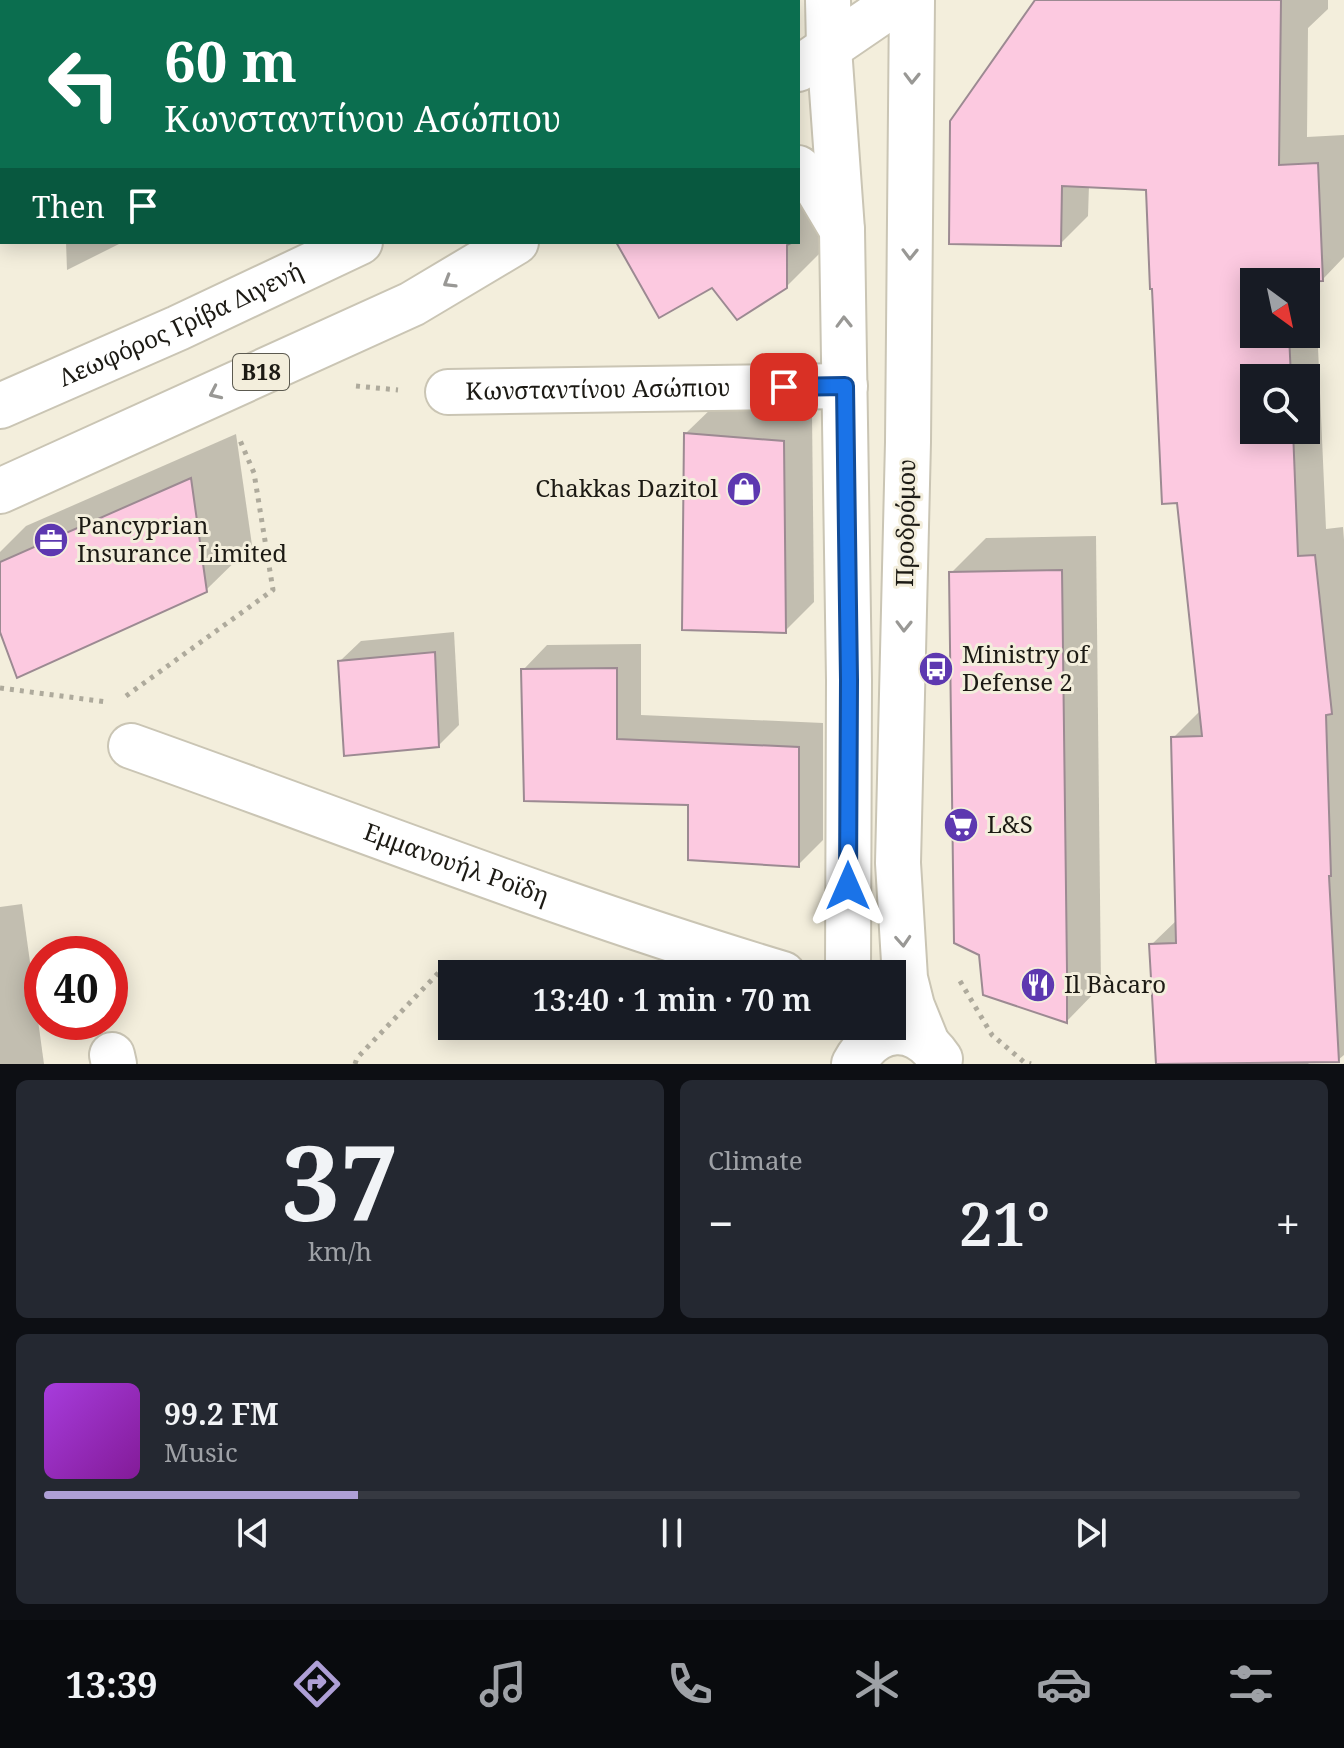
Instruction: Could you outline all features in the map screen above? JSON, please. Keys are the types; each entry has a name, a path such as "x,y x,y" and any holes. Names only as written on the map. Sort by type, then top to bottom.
{"street":[{"path":"828,0 814,58 842,230 849,680 848,960"},
{"path":"814,58 899,0"},
{"name":"Προδρόμου","path":"912,0 907,457 898,863 905,978 912,1006 934,1053"},
{"path":"800,170 814,183 842,230"},
{"name":"Λεωφόρος Γρίβα Διγενή","path":"0,406 178,328 356,244"},
{"name":"B18","path":"0,491 412,304 513,244"},
{"name":"Κωνσταντίνου Ασώπιου","path":"448,392 845,386"},
{"name":"Εμμανουήλ Ροϊδη","path":"131,746 560,901 735,960"},
{"name":"Προδρόμου","path":"854,1064 868,1043 878,1036 891,1033 916,1036 934,1053"},
{"name":"Προδρόμου","path":"851,1040 854,1064"}],"path":[{"path":"0,688 116,703 273,590 254,473 238,437"},
{"path":"355,1064 357,1058 438,973"}],"building":[{"path":"1035,0 1281,0 1279,165 1318,163 1323,281 1320,281 1320,268 1240,268 1240,348 1290,348 1290,364 1240,364 1240,444 1294,444 1298,556 1315,555 1332,714 1326,715 1329,876 1339,1062 1156,1064 1149,944 1176,943 1171,737 1202,736 1177,503 1162,504 1146,190 1062,186 1061,246 949,244 950,121"},
{"path":"617,244 789,244 787,288 737,320 712,288 659,318"},
{"path":"684,433 784,441 786,633 682,630"},
{"path":"191,478 207,592 17,678 0,632 0,562"},
{"path":"1062,570 1067,1023 983,995 979,955 954,943 949,572"},
{"path":"435,652 439,747 344,756 338,661"},
{"path":"617,668 617,739 799,747 799,867 688,860 688,805 524,801 521,669"}],"place":[{"name":"Chakkas Dazitol","path":"744,489"},
{"name":"Pancyprian Insurance Limited","path":"51,540"},
{"name":"Ministry of Defense 2","path":"936,669"},
{"name":"L&S","path":"961,825"},
{"name":"Il Bàcaro","path":"1038,985"}],"route":[{"path":"784,387 845,386 848,886"}]}
